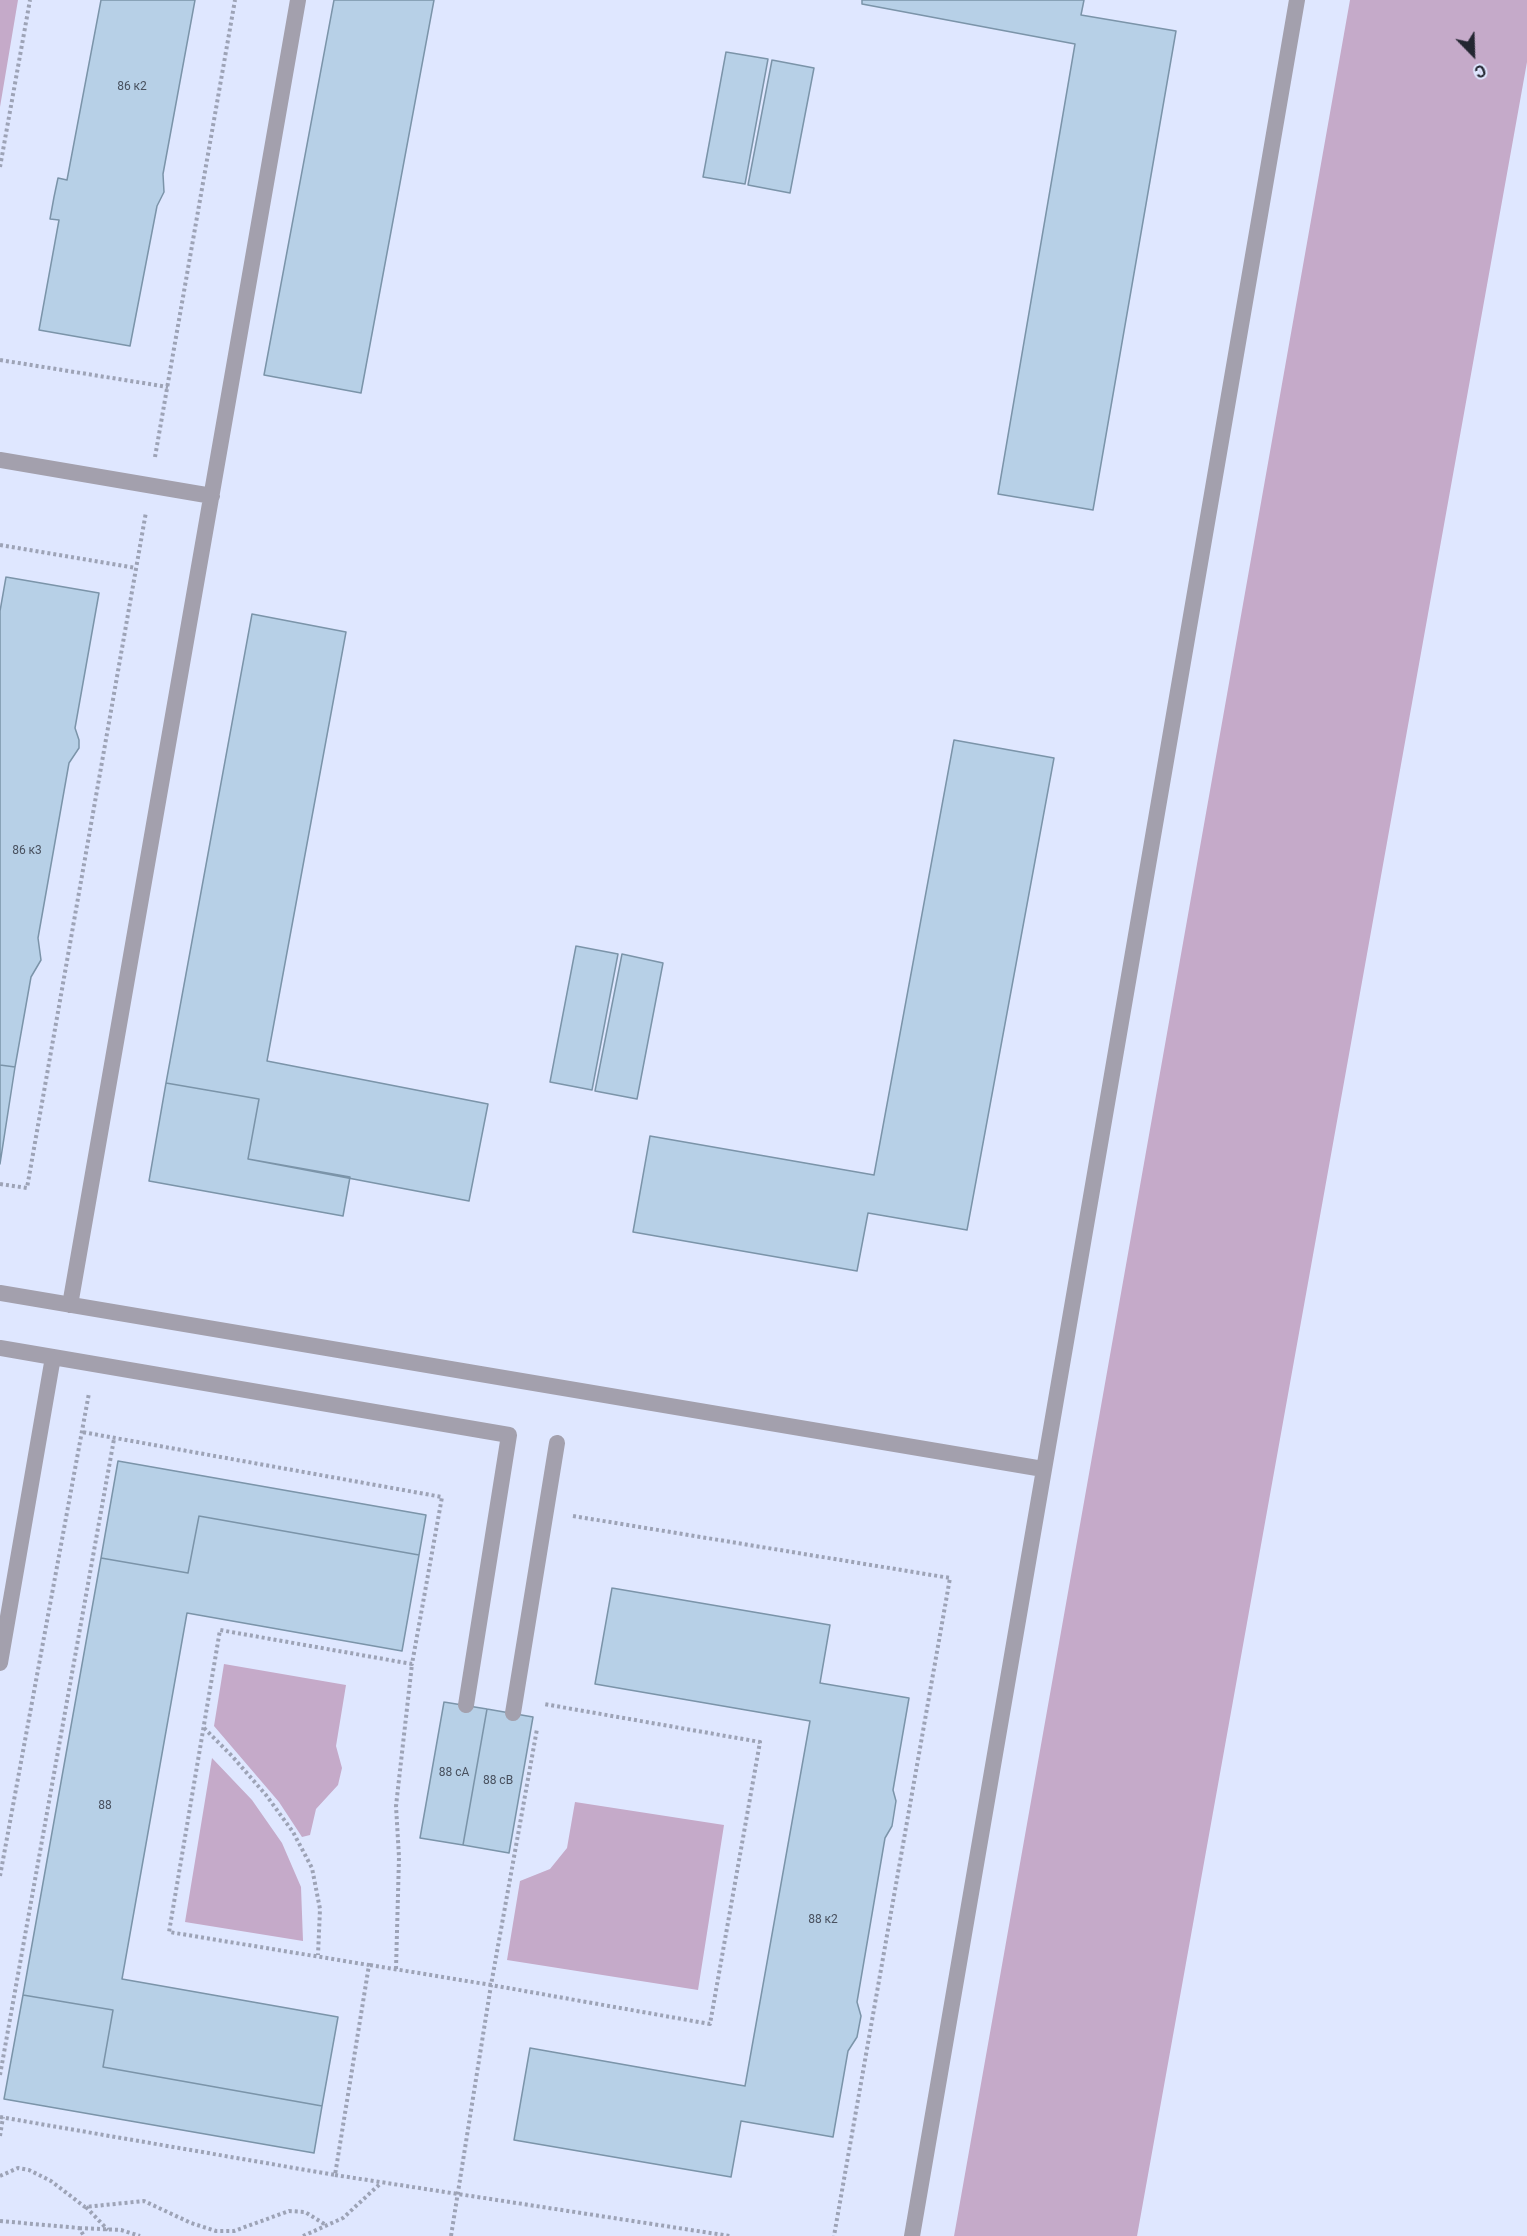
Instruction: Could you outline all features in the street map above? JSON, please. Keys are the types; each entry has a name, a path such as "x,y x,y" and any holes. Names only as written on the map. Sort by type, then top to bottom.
{"lane":[{"path":"70,1305 298,0"},
{"path":"912,2236 1297,0"},
{"path":"0,460 212,496"},
{"path":"0,1293 1043,1469"},
{"path":"0,1348 509,1435 466,1705"},
{"path":"0,1663 53,1357"},
{"path":"513,1713 557,1443"}],"path":[{"path":"0,167 30,0"},
{"path":"0,1184 27,1188 235,0"},
{"path":"0,360 168,387"},
{"path":"0,544 136,568"},
{"path":"0,1876 94,1364"},
{"path":"82,1432 442,1497 412,1664 396,1806 399,1857 396,1969"},
{"path":"0,2075 114,1438"},
{"path":"573,1516 950,1578 834,2236"},
{"path":"412,1664 220,1630 169,1932 318,1955 710,2024 760,1742 542,1703"},
{"path":"451,2236 456,2193 491,1985 537,1727"},
{"path":"204,1728 266,1795 293,1832 312,1868 320,1909 318,1955"},
{"path":"335,2175 369,1965"},
{"path":"0,2136 2,2117 335,2175 730,2236"},
{"path":"0,2176 18,2168 29,2170 51,2181 85,2207 108,2230"},
{"path":"303,2236 343,2218 382,2182"},
{"path":"85,2207 144,2202 191,2223 216,2231 234,2231 289,2211 305,2212 326,2225"},
{"path":"0,2220 121,2230 140,2236"},
{"path":"79,2228 84,2236"}],"shaded area":[{"path":"0,0 18,0 0,107"},
{"path":"1350,0 1527,0 1527,62 1137,2236 954,2236"},
{"path":"224,1664 346,1685 336,1746 342,1768 338,1785 316,1809 310,1835 302,1837 279,1802 214,1726"},
{"path":"212,1758 252,1800 282,1843 301,1887 303,1941 185,1922"},
{"path":"575,1802 724,1825 698,1990 507,1960 520,1881 550,1869 567,1848"}],"building":[{"path":"101,0 195,0 163,174 164,192 157,206 130,346 39,330 59,220 50,219 54,197 58,178 67,180"},
{"path":"334,0 434,0 361,393 264,375"},
{"path":"862,0 1084,0 1081,15 1176,31 1093,510 998,494 1075,44 862,4"},
{"path":"726,52 768,59 745,184 703,177"},
{"path":"772,60 814,68 790,193 748,185"},
{"path":"6,577 99,593 75,728 79,748 69,763 38,938 41,960 31,977 15,1067 0,1065 0,611"},
{"path":"252,614 346,632 267,1061 488,1104 469,1201 248,1159 259,1099 166,1083"},
{"path":"954,740 1054,758 967,1230 868,1213 857,1271 633,1232 650,1136 874,1175"},
{"path":"576,946 618,954 592,1090 550,1082"},
{"path":"622,954 663,963 637,1099 595,1091"},
{"path":"0,1065 15,1067 0,1164"},
{"path":"166,1083 259,1099 248,1159 350,1177 343,1216 149,1181"},
{"path":"118,1461 426,1515 419,1555 199,1516 188,1573 101,1558"},
{"path":"199,1516 419,1555 402,1651 187,1613 122,1979 338,2017 322,2106 103,2067 113,2010 23,1995 101,1558 188,1573"},
{"path":"612,1588 830,1625 820,1683 909,1698 893,1790 896,1801 892,1826 885,1838 857,2002 861,2016 857,2037 848,2051 833,2137 741,2121 731,2177 514,2140 530,2048 745,2086 810,1721 595,1684"},
{"path":"444,1702 487,1709 463,1845 420,1838"},
{"path":"487,1709 533,1717 509,1853 463,1845"},
{"path":"23,1995 113,2010 103,2067 322,2106 314,2153 4,2099"}]}
